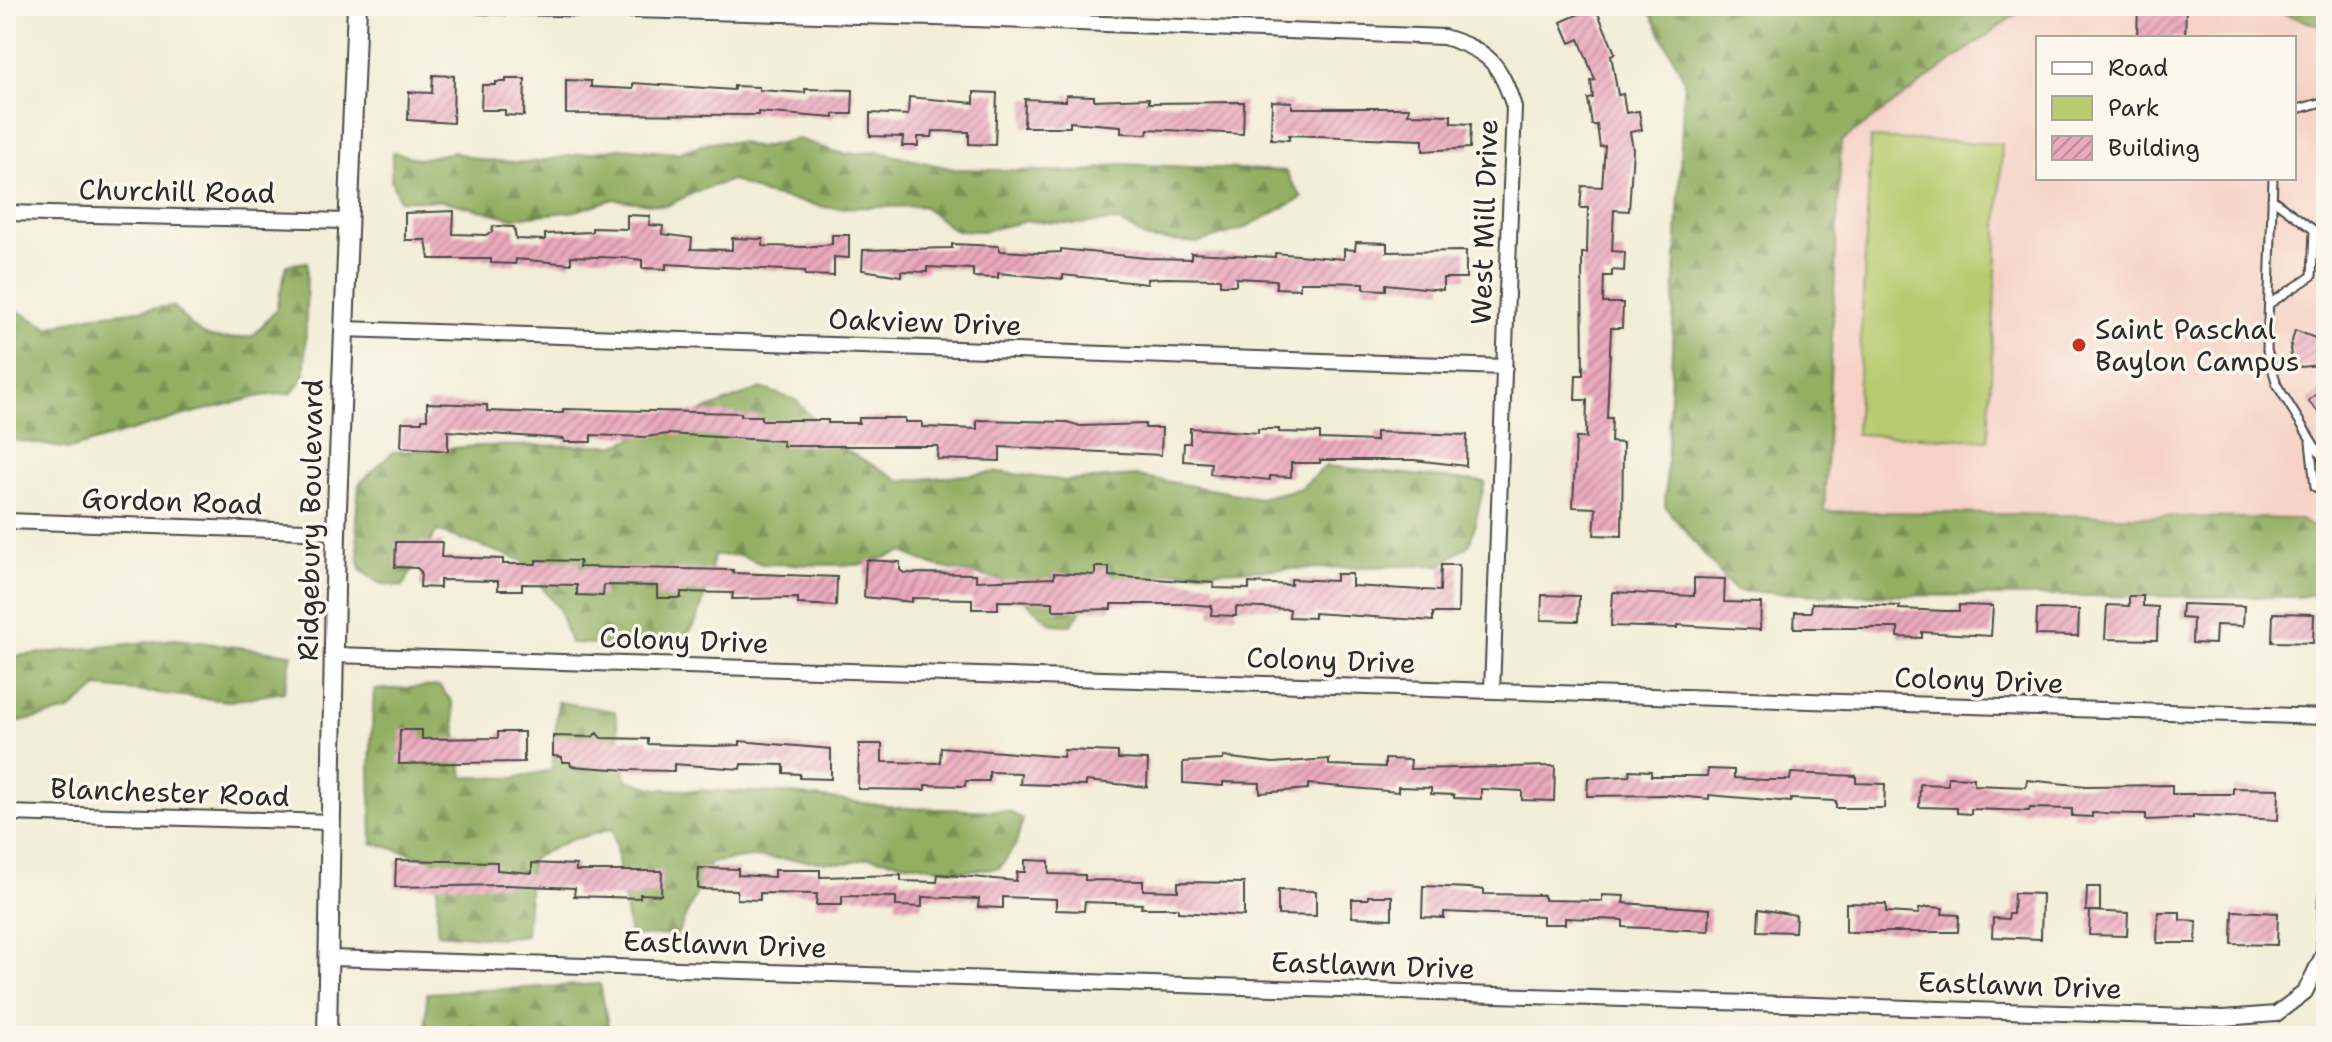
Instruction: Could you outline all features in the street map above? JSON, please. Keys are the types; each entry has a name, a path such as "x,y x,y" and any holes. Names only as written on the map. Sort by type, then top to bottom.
{"street":[{"name":"Ridgebury Boulevard","path":"327,1036 336,532 357,6"},
{"name":"West Mill Drive","path":"479,6 1039,21 1444,37 1468,44 1486,54 1503,73 1514,107 1492,691"},
{"name":"Churchill Road","path":"6,213 347,221"},
{"name":"Oakview Drive","path":"343,329 1505,367"},
{"name":"Gordon Road","path":"6,521 336,532"},
{"name":"Colony Drive","path":"335,655 2326,717"},
{"name":"Blanchester Road","path":"6,813 332,822"},
{"name":"Eastlawn Drive","path":"330,958 2224,1018 2276,1014 2305,992 2324,953 2326,896"}],"lane":[{"path":"2296,109 2326,101"},
{"path":"2273,180 2267,350 2271,370 2326,464"},
{"path":"2269,304 2312,276 2314,230 2272,199"},
{"path":"2272,214 2290,213"},
{"path":"2309,439 2315,487 2326,491"}],"shaded area":[{"name":"Saint Paschal Baylon Campus","path":"2027,6 2261,6 2326,28 2326,534 2298,519 1824,511 1841,142"}],"green space":[{"path":"1647,6 2027,6 1841,142 1824,511 2299,519 2326,534 2326,592 2298,597 1824,595 1735,591 1665,507 1684,79"},
{"path":"2261,6 2326,6 2326,28"},
{"path":"1871,138 2002,144 1988,440 1856,434"},
{"path":"798,139 843,154 878,152 954,169 1086,172 1119,164 1285,171 1302,198 1242,229 1197,243 1148,239 1117,221 1078,224 1027,221 983,231 956,231 923,206 829,208 764,194 732,180 666,206 613,199 576,211 512,218 444,201 399,200 391,180 393,152 419,159 453,152 482,160 527,163 619,148 677,153 710,142 740,142 757,148"},
{"path":"307,262 305,376 292,393 261,396 185,415 70,449 6,439 6,305 49,328 89,316 173,306 191,325 208,336 253,336 276,310 287,265"},
{"path":"761,388 796,400 836,445 902,481 999,472 1066,481 1137,476 1259,498 1301,488 1326,466 1485,482 1470,544 1441,565 1170,572 1083,608 1071,625 1051,624 1002,580 935,566 903,552 861,565 762,564 740,555 714,556 692,629 670,641 635,645 570,643 559,609 521,560 437,531 402,587 379,583 360,570 356,521 359,484 393,452 481,446 616,445"},
{"path":"176,639 292,654 284,692 229,701 98,687 69,711 6,725 6,657"},
{"path":"439,686 452,702 463,777 514,778 552,770 558,702 615,711 626,780 657,789 785,793 902,808 1007,811 1023,819 1016,844 1000,868 958,871 869,857 847,863 749,857 710,863 677,935 630,936 613,829 570,840 531,859 526,935 497,938 437,933 438,861 372,843 370,766 374,690"},
{"path":"600,984 610,1036 425,1036 427,993"}],"building":[{"path":"2138,6 2186,7 2185,36 2137,36"},
{"path":"1588,10 1590,14 1597,11 1615,53 1611,55 1618,95 1623,94 1626,113 1639,111 1642,130 1630,132 1633,149 1629,211 1614,210 1612,251 1625,252 1624,271 1612,270 1612,276 1604,276 1603,303 1623,303 1622,328 1611,328 1607,418 1612,418 1611,442 1623,443 1622,536 1594,535 1596,508 1573,507 1576,438 1586,438 1587,400 1575,400 1576,375 1583,375 1582,253 1587,253 1588,208 1580,208 1582,186 1602,187 1605,146 1600,147 1597,125 1592,125 1588,99 1593,98 1591,81 1595,80 1579,39 1570,43 1561,22"},
{"path":"433,75 454,76 453,123 408,120 409,92 432,93"},
{"path":"506,79 525,79 524,116 505,115 505,110 481,110 482,85 496,85 496,82 506,82"},
{"path":"566,80 591,81 591,87 633,89 633,83 734,90 734,86 759,87 759,90 805,93 805,89 853,90 852,114 834,114 834,118 758,112 758,115 566,114"},
{"path":"974,92 997,93 995,145 969,144 969,132 933,131 932,137 918,137 918,146 902,146 903,137 870,136 870,113 908,115 909,97 974,103"},
{"path":"1066,95 1094,96 1094,100 1149,98 1149,103 1244,102 1243,134 1148,129 1147,134 1121,133 1121,126 1070,122 1070,127 1024,127 1025,99 1066,101"},
{"path":"1272,101 1292,102 1292,108 1409,108 1408,114 1451,115 1451,123 1471,124 1470,148 1423,151 1423,140 1289,135 1289,140 1271,139"},
{"path":"454,211 453,234 486,235 492,232 493,226 514,227 516,239 545,240 545,234 592,232 592,228 627,229 627,215 650,216 649,225 663,226 662,234 692,238 691,249 732,250 732,238 763,239 763,246 806,247 832,244 832,235 849,235 849,258 834,257 834,276 805,275 805,271 666,264 666,269 642,268 642,260 625,258 571,256 571,264 516,259 515,264 491,263 491,259 429,259 426,240 405,240 405,213"},
{"path":"1356,242 1387,243 1387,252 1466,251 1466,278 1443,278 1443,290 1386,284 1386,290 1364,289 1364,283 1323,282 1300,282 1300,289 1276,288 1276,280 1236,278 1236,285 1220,285 1220,279 1166,278 1147,279 1147,284 1063,275 1063,279 998,273 998,278 973,277 973,269 927,267 927,272 901,271 901,276 862,270 863,250 952,248 952,244 999,246 999,251 1040,253 1061,252 1061,249 1146,258 1191,259 1191,253 1275,257 1275,253 1344,259 1344,249 1355,250"},
{"path":"2326,313 2326,364 2293,368 2290,349 2295,330 2315,338"},
{"path":"2326,386 2326,420 2308,401"},
{"path":"427,403 487,405 487,411 543,413 563,413 563,409 741,413 741,416 761,416 761,420 828,420 828,423 859,423 859,418 905,418 905,422 922,422 922,427 977,429 977,420 1067,422 1080,426 1145,424 1145,428 1162,428 1161,455 1000,447 1000,461 937,459 938,446 783,446 783,441 668,434 645,437 591,435 591,442 564,442 564,439 448,431 448,451 401,447 402,422 427,419"},
{"path":"1190,428 1258,433 1258,429 1279,429 1279,432 1320,433 1320,439 1376,441 1376,432 1467,435 1466,466 1414,460 1320,460 1320,463 1291,463 1291,477 1270,476 1270,480 1210,474 1211,463 1183,461 1184,443 1190,443"},
{"path":"396,542 442,542 441,557 503,559 503,564 536,564 536,560 580,561 579,567 733,570 733,573 837,577 836,606 798,604 798,598 732,599 733,593 681,592 681,598 657,598 657,586 604,585 603,596 577,595 577,585 522,584 522,590 498,590 498,581 440,580 440,588 420,587 421,572 417,568 395,567"},
{"path":"866,560 900,562 900,570 904,573 976,574 976,581 1054,578 1054,573 1095,575 1095,567 1109,567 1109,576 1214,583 1214,588 1249,589 1249,583 1291,585 1291,579 1336,581 1336,574 1352,574 1352,586 1440,591 1441,565 1459,565 1458,613 1433,613 1433,621 1314,613 1314,618 1289,617 1290,609 1236,607 1236,616 1211,615 1212,606 1186,604 1111,604 1111,609 1053,610 1053,602 998,601 998,609 972,609 972,599 912,598 912,602 864,597"},
{"path":"1694,578 1725,579 1724,602 1761,603 1760,630 1677,625 1677,628 1611,626 1613,592 1694,596"},
{"path":"1542,595 1579,596 1578,621 1541,620"},
{"path":"2129,596 2143,596 2143,606 2158,607 2157,640 2105,639 2107,605 2129,606"},
{"path":"1812,603 1946,611 1959,611 1959,605 1993,606 1991,636 1922,632 1922,638 1898,637 1898,628 1794,628 1795,612 1811,612"},
{"path":"2182,604 2244,606 2243,626 2216,625 2215,644 2192,643 2193,619 2181,618"},
{"path":"2037,609 2079,610 2078,636 2036,635"},
{"path":"2273,613 2314,614 2313,643 2272,642"},
{"path":"400,730 422,730 422,739 498,738 498,732 524,732 524,762 399,764"},
{"path":"597,733 601,738 648,739 648,744 715,746 740,745 740,741 831,749 831,779 800,778 800,774 784,773 784,765 741,764 740,769 674,764 674,771 627,770 571,766 570,762 562,762 562,757 553,756 553,736 592,737"},
{"path":"859,744 882,744 882,762 940,763 941,747 1063,757 1064,750 1118,752 1118,759 1148,760 1147,787 1086,781 1086,786 1020,784 1021,773 989,772 989,781 966,781 965,786 925,785 925,790 858,789"},
{"path":"1223,757 1273,763 1329,759 1329,765 1385,767 1385,759 1411,760 1410,769 1555,766 1554,801 1522,800 1522,791 1481,789 1481,799 1431,794 1431,788 1398,787 1398,792 1308,784 1308,789 1260,793 1260,783 1223,782 1223,786 1183,783 1183,762 1223,760"},
{"path":"1708,769 1734,770 1734,778 1765,780 1790,780 1791,773 1856,776 1856,783 1885,784 1884,808 1836,808 1836,801 1791,799 1791,802 1709,795 1709,799 1667,795 1587,796 1588,778 1629,776 1630,770 1651,771 1651,776 1707,776"},
{"path":"1948,777 1974,778 1974,785 2026,787 2027,780 2086,786 2172,785 2172,794 2233,794 2233,788 2279,789 2278,820 2193,815 2193,818 2146,820 2146,814 2092,813 2092,817 2072,816 2072,809 2030,808 2029,811 1971,809 1971,814 1957,813 1957,808 1919,807 1920,784 1948,785"},
{"path":"396,860 497,862 497,870 532,873 532,863 576,865 576,871 662,871 661,895 640,894 640,898 574,896 575,888 505,885 395,887"},
{"path":"1025,860 1049,861 1049,874 1085,875 1085,880 1143,881 1143,890 1178,891 1178,882 1244,883 1244,916 1178,912 1178,908 1141,908 1142,904 1085,902 1084,911 1056,910 1056,899 1003,897 1003,908 978,907 979,899 922,897 922,907 896,906 896,897 842,896 842,905 816,905 817,894 760,893 760,900 737,899 737,890 698,889 699,868 738,869 738,875 774,877 774,870 820,870 820,877 901,875 901,881 937,882 938,874 1016,881 1017,872 1025,872"},
{"path":"1423,886 1469,888 1484,890 1484,894 1544,895 1544,900 1602,901 1602,895 1624,896 1623,903 1710,909 1709,931 1623,927 1623,920 1565,918 1565,924 1543,924 1543,916 1444,912 1444,918 1422,917"},
{"path":"2087,887 2100,887 2100,911 2086,911"},
{"path":"1278,890 1316,891 1316,916 1278,915"},
{"path":"2014,893 2042,894 2041,939 1992,937 1993,918 2008,919 2009,914 2013,914"},
{"path":"1368,896 1392,896 1392,919 1352,917 1352,899 1368,899"},
{"path":"1846,903 1886,904 1886,912 1919,914 1919,909 1943,908 1942,914 1959,915 1958,932 1846,932"},
{"path":"1759,909 1796,915 1795,932 1758,931"},
{"path":"2090,911 2128,913 2127,936 2089,935"},
{"path":"2233,911 2278,913 2277,945 2232,944"},
{"path":"2158,912 2180,912 2180,920 2197,921 2196,943 2157,943"}],"place":[{"name":"Saint Paschal Baylon Campus","path":"2079,345"}]}
